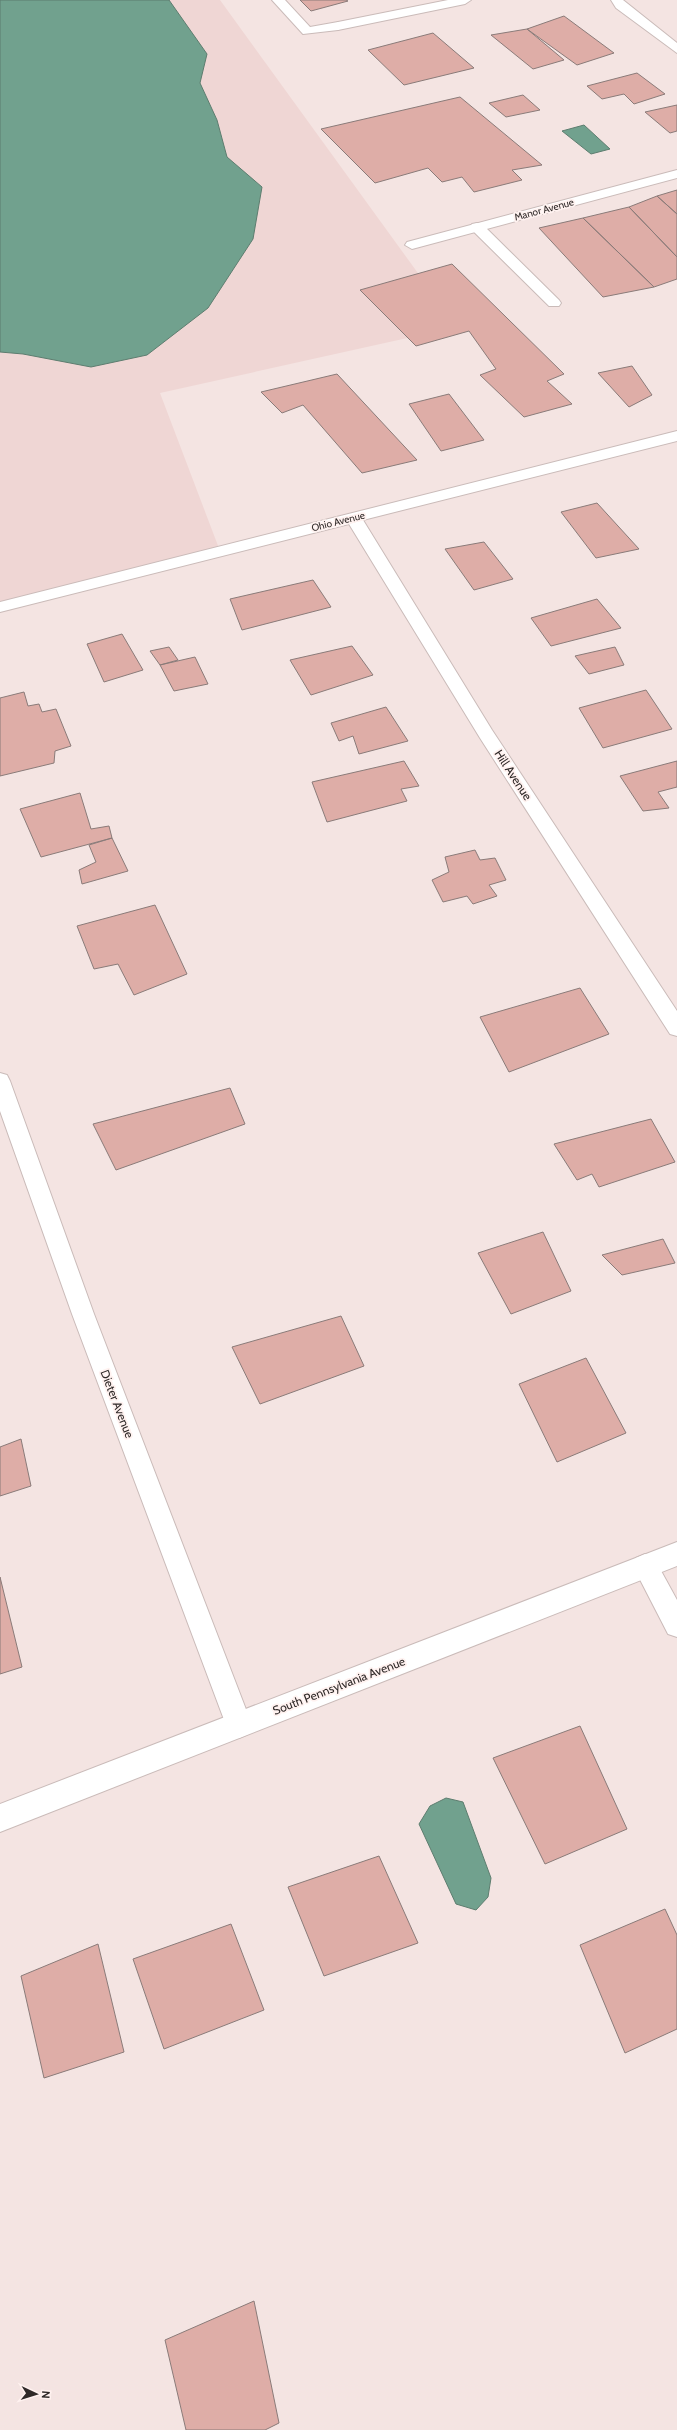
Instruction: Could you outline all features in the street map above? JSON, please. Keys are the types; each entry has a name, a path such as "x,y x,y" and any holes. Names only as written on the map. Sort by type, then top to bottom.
{"street":[{"path":"278,0 307,31 465,0"},
{"path":"617,0 620,5 677,48"},
{"name":"Manor Avenue","path":"412,245 677,174"},
{"path":"476,227 554,303"},
{"name":"Ohio Avenue","path":"0,607 677,436"},
{"name":"Hill Avenue","path":"353,518 486,734 677,1028"},
{"name":"Dieter Avenue","path":"0,1081 83,1314 238,1725"},
{"name":"South Pennsylvania Avenue","path":"0,1818 677,1554"},
{"path":"645,1566 677,1625"}],"shaded area":[{"path":"0,0 220,0 457,327 160,393 220,551 0,607"},
{"path":"0,0 169,0 207,54 200,83 217,120 227,157 262,187 253,239 208,308 147,355 91,367 23,354 0,352"},
{"path":"584,125 610,149 591,154 562,131"},
{"path":"446,1798 463,1802 491,1878 488,1897 476,1910 456,1904 419,1824 430,1806"}],"building":[{"path":"300,0 346,0 348,1 311,11"},
{"path":"564,16 614,53 577,65 527,29"},
{"path":"527,29 564,60 533,69 491,35"},
{"path":"433,33 474,68 404,85 368,50"},
{"path":"637,73 665,94 634,104 624,94 602,99 587,86"},
{"path":"523,95 540,110 506,117 489,103"},
{"path":"460,97 542,165 512,170 522,180 474,192 462,177 442,182 428,168 375,183 321,129"},
{"path":"677,105 677,131 670,133 645,112"},
{"path":"677,190 677,214 657,196"},
{"path":"657,196 677,214 677,257 629,207"},
{"path":"629,207 677,257 677,279 654,287 583,218"},
{"path":"583,218 654,287 603,297 539,228"},
{"path":"452,264 564,374 547,381 572,404 524,417 480,375 496,369 469,331 416,346 360,290"},
{"path":"632,366 652,395 629,407 598,373"},
{"path":"337,374 417,460 362,473 303,405 282,413 261,392"},
{"path":"449,394 484,440 441,451 409,404"},
{"path":"597,503 639,549 596,558 561,512"},
{"path":"484,542 513,579 474,590 445,549"},
{"path":"313,580 331,607 242,630 230,599"},
{"path":"597,599 621,628 551,646 531,618"},
{"path":"122,634 143,670 104,682 87,644"},
{"path":"352,646 373,675 311,695 290,660"},
{"path":"169,647 178,660 160,665 150,651"},
{"path":"615,647 624,665 589,674 575,656"},
{"path":"195,657 208,684 174,691 160,665"},
{"path":"646,690 672,729 603,748 579,708"},
{"path":"24,692 28,706 39,704 42,712 56,709 71,746 55,751 54,763 0,776 0,698"},
{"path":"386,707 408,741 359,754 353,736 339,741 331,723"},
{"path":"404,761 419,786 401,789 407,801 327,822 312,782"},
{"path":"677,761 677,787 658,792 669,808 643,811 620,776"},
{"path":"80,793 91,829 109,826 112,838 41,857 20,809"},
{"path":"112,838 128,871 82,884 79,870 96,862 89,845"},
{"path":"475,850 480,860 495,858 506,880 489,885 497,896 473,904 467,896 443,902 432,880 449,872 445,857"},
{"path":"155,905 187,974 134,995 118,964 94,969 77,926"},
{"path":"580,988 609,1034 509,1072 480,1017"},
{"path":"230,1088 245,1124 116,1170 93,1124"},
{"path":"651,1119 675,1162 599,1187 592,1174 577,1180 554,1144"},
{"path":"543,1232 571,1291 511,1314 478,1253"},
{"path":"663,1239 675,1263 622,1275 602,1255"},
{"path":"341,1316 364,1366 260,1404 232,1347"},
{"path":"586,1358 626,1433 557,1462 519,1384"},
{"path":"21,1439 31,1486 0,1496 0,1447"},
{"path":"0,1577 22,1667 0,1674"},
{"path":"580,1726 627,1829 545,1864 493,1758"},
{"path":"379,1856 418,1943 324,1976 288,1887"},
{"path":"665,1909 677,1935 677,2029 625,2053 580,1945"},
{"path":"231,1924 264,2010 164,2049 133,1959"},
{"path":"98,1944 124,2052 44,2078 21,1976"},
{"path":"254,2301 279,2423 265,2430 186,2430 165,2340"}]}
